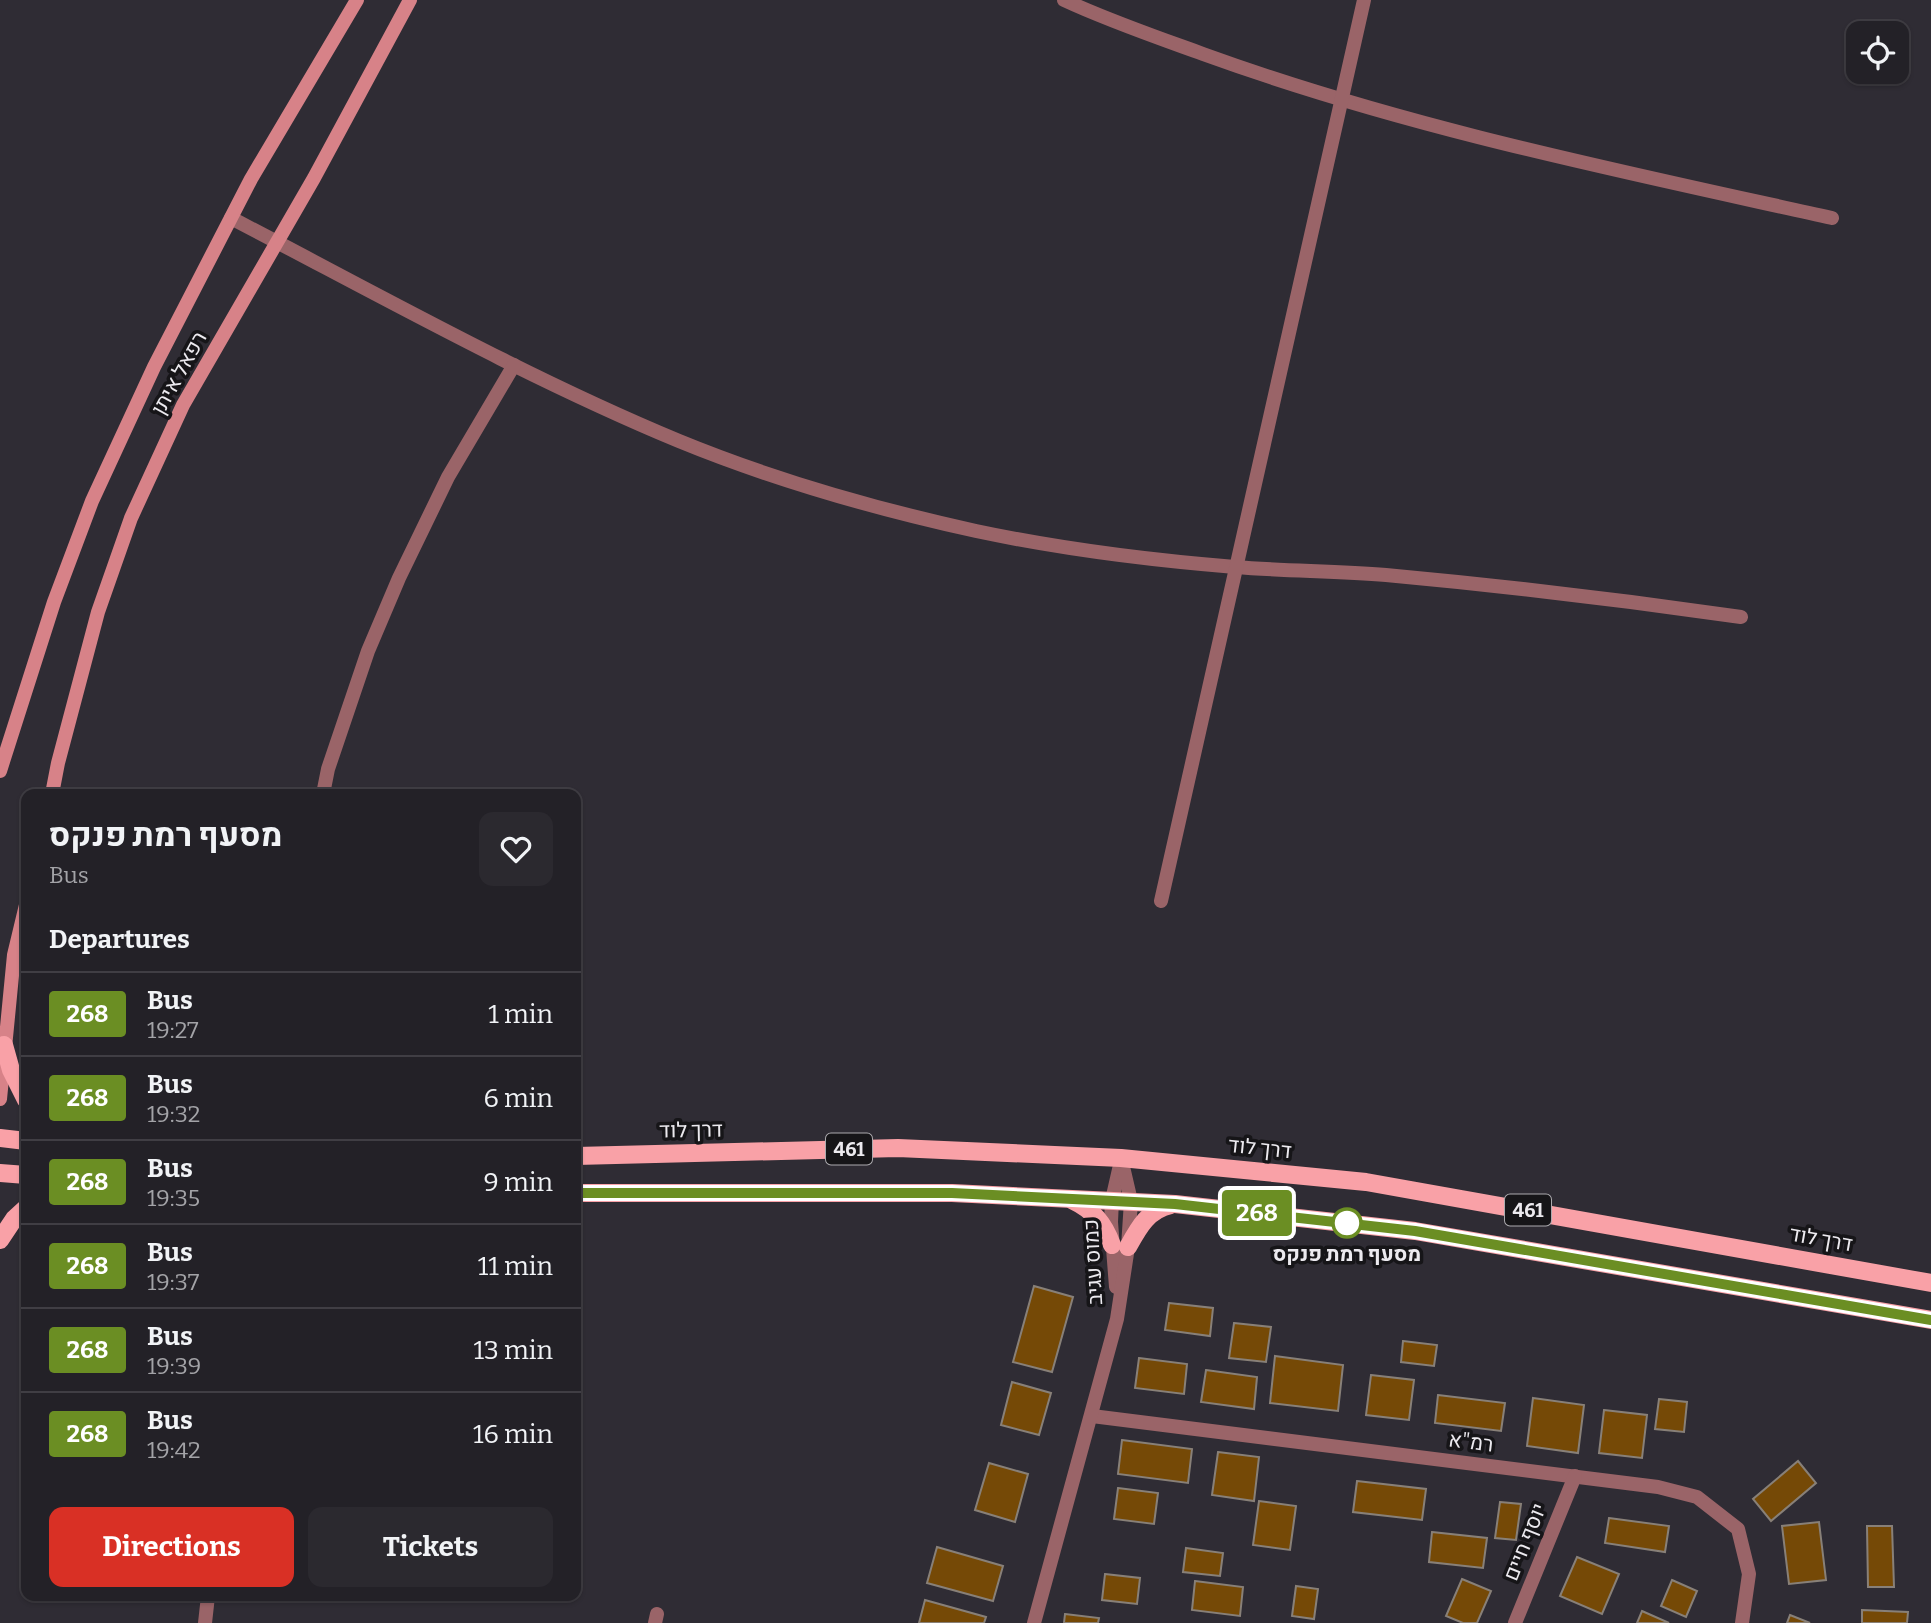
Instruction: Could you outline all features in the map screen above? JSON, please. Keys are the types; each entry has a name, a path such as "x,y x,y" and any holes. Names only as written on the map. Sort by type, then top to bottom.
{"main road":[{"name":"רפאל איתן","path":"0,771 54,602 92,501 154,367 251,179 357,0"},
{"name":"רפאל איתן","path":"53,789 98,612 131,518 183,405 277,242 410,0"},
{"path":"0,1099 14,955 21,926"},
{"path":"4,1045 21,1089"},
{"path":"0,1138 21,1140"},
{"name":"דרך לוד","path":"581,1156 898,1148 1121,1158 1366,1182 1931,1283"},
{"path":"0,1173 21,1175"},
{"name":"461","path":"581,1193 952,1193 1175,1204 1415,1231 1931,1320"},
{"path":"1066,1198 1094,1214 1120,1246 1149,1214 1158,1208 1175,1204"},
{"path":"0,1240 21,1213"}],"street":[{"path":"1064,0 1131,28 1242,68 1342,99 1525,150 1832,218"},
{"path":"1161,901 1364,0"},
{"path":"231,218 514,365 682,443 847,499 972,530 1097,552 1235,567 1382,575 1583,594 1741,617"},
{"path":"324,789 328,769 368,651 398,578 448,477 514,365"},
{"name":"כמוס עגיב","path":"1120,1246 1112,1200 1121,1158"},
{"name":"כמוס עגיב","path":"1034,1623 1117,1320 1120,1246 1131,1201 1121,1158"},
{"name":"רמ\"א","path":"1092,1416 1658,1487 1698,1497 1738,1529 1749,1574 1742,1623"},
{"name":"יוסף חיים","path":"1515,1623 1575,1476"},
{"path":"205,1623 207,1601"}],"building":[{"path":"1034,1286 1073,1297 1052,1372 1013,1362"},
{"path":"1169,1303 1213,1308 1210,1336 1165,1330"},
{"path":"1234,1323 1271,1327 1266,1362 1229,1358"},
{"path":"1403,1341 1437,1345 1434,1366 1401,1362"},
{"path":"1275,1356 1343,1365 1338,1411 1270,1403"},
{"path":"1139,1358 1187,1364 1184,1394 1135,1388"},
{"path":"1206,1370 1257,1377 1254,1409 1201,1402"},
{"path":"1371,1375 1414,1380 1409,1420 1366,1415"},
{"path":"1012,1382 1051,1393 1039,1435 1001,1425"},
{"path":"1438,1395 1505,1403 1501,1431 1435,1423"},
{"path":"1533,1398 1584,1405 1578,1453 1527,1446"},
{"path":"1659,1399 1687,1402 1684,1432 1655,1429"},
{"path":"1604,1410 1647,1415 1642,1458 1599,1453"},
{"path":"1122,1440 1192,1449 1188,1483 1118,1474"},
{"path":"1218,1452 1259,1457 1254,1501 1212,1495"},
{"path":"1798,1461 1816,1483 1771,1521 1753,1499"},
{"path":"989,1463 1028,1474 1015,1522 975,1510"},
{"path":"1357,1481 1426,1489 1422,1520 1353,1512"},
{"path":"1118,1488 1158,1493 1154,1524 1114,1519"},
{"path":"1259,1501 1296,1506 1290,1550 1253,1545"},
{"path":"1500,1502 1521,1504 1516,1540 1495,1538"},
{"path":"1609,1518 1669,1526 1665,1552 1605,1543"},
{"path":"1819,1522 1826,1580 1789,1584 1782,1526"},
{"path":"1867,1526 1892,1526 1894,1587 1868,1587"},
{"path":"1432,1532 1487,1538 1483,1568 1429,1562"},
{"path":"937,1547 1003,1566 993,1601 927,1583"},
{"path":"1186,1548 1223,1553 1220,1576 1183,1572"},
{"path":"1577,1557 1619,1574 1602,1614 1560,1596"},
{"path":"1105,1574 1140,1578 1137,1604 1102,1600"},
{"path":"1462,1579 1491,1591 1477,1623 1463,1623 1446,1616"},
{"path":"1672,1580 1697,1591 1686,1617 1661,1606"},
{"path":"1195,1581 1243,1587 1240,1616 1192,1610"},
{"path":"1296,1586 1318,1589 1314,1619 1292,1616"},
{"path":"925,1600 986,1617 984,1623 919,1623"},
{"path":"1862,1610 1908,1612 1907,1623 1862,1623"},
{"path":"1642,1611 1669,1623 1637,1623"},
{"path":"1065,1614 1099,1618 1098,1623 1064,1623"},
{"path":"1790,1615 1810,1623 1787,1623"}],"bus line":[{"name":"268","path":"581,1193 952,1193 1175,1204 1415,1231 1931,1320"}],"place":[{"name":"מסעף רמת פנקס","path":"1347,1223"}]}
